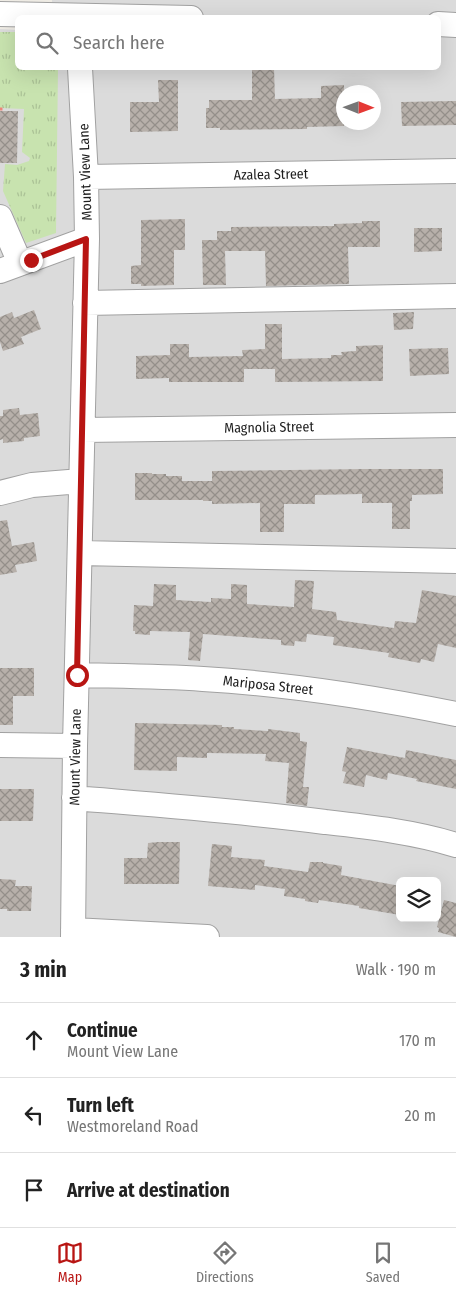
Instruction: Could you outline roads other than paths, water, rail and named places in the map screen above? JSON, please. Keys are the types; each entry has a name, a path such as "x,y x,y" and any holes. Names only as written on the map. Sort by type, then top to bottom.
{"street":[{"path":"191,0 191,15"},
{"path":"0,14 77,11 142,15"},
{"path":"441,24 456,25"},
{"name":"Mount View Lane","path":"73,934 74,798 86,239 86,177 80,70"},
{"name":"Azalea Street","path":"86,177 456,170"},
{"path":"0,217 10,267 86,239"},
{"path":"85,303 456,296"},
{"name":"Magnolia Street","path":"83,430 456,425"},
{"path":"0,493 32,484 81,482"},
{"path":"80,553 456,561"},
{"name":"Mariposa Street","path":"77,675 203,678 293,686 379,698 456,714"},
{"path":"0,745 75,746"},
{"path":"74,798 255,813 354,825 434,838 456,845"},
{"path":"73,934 207,937"}]}
